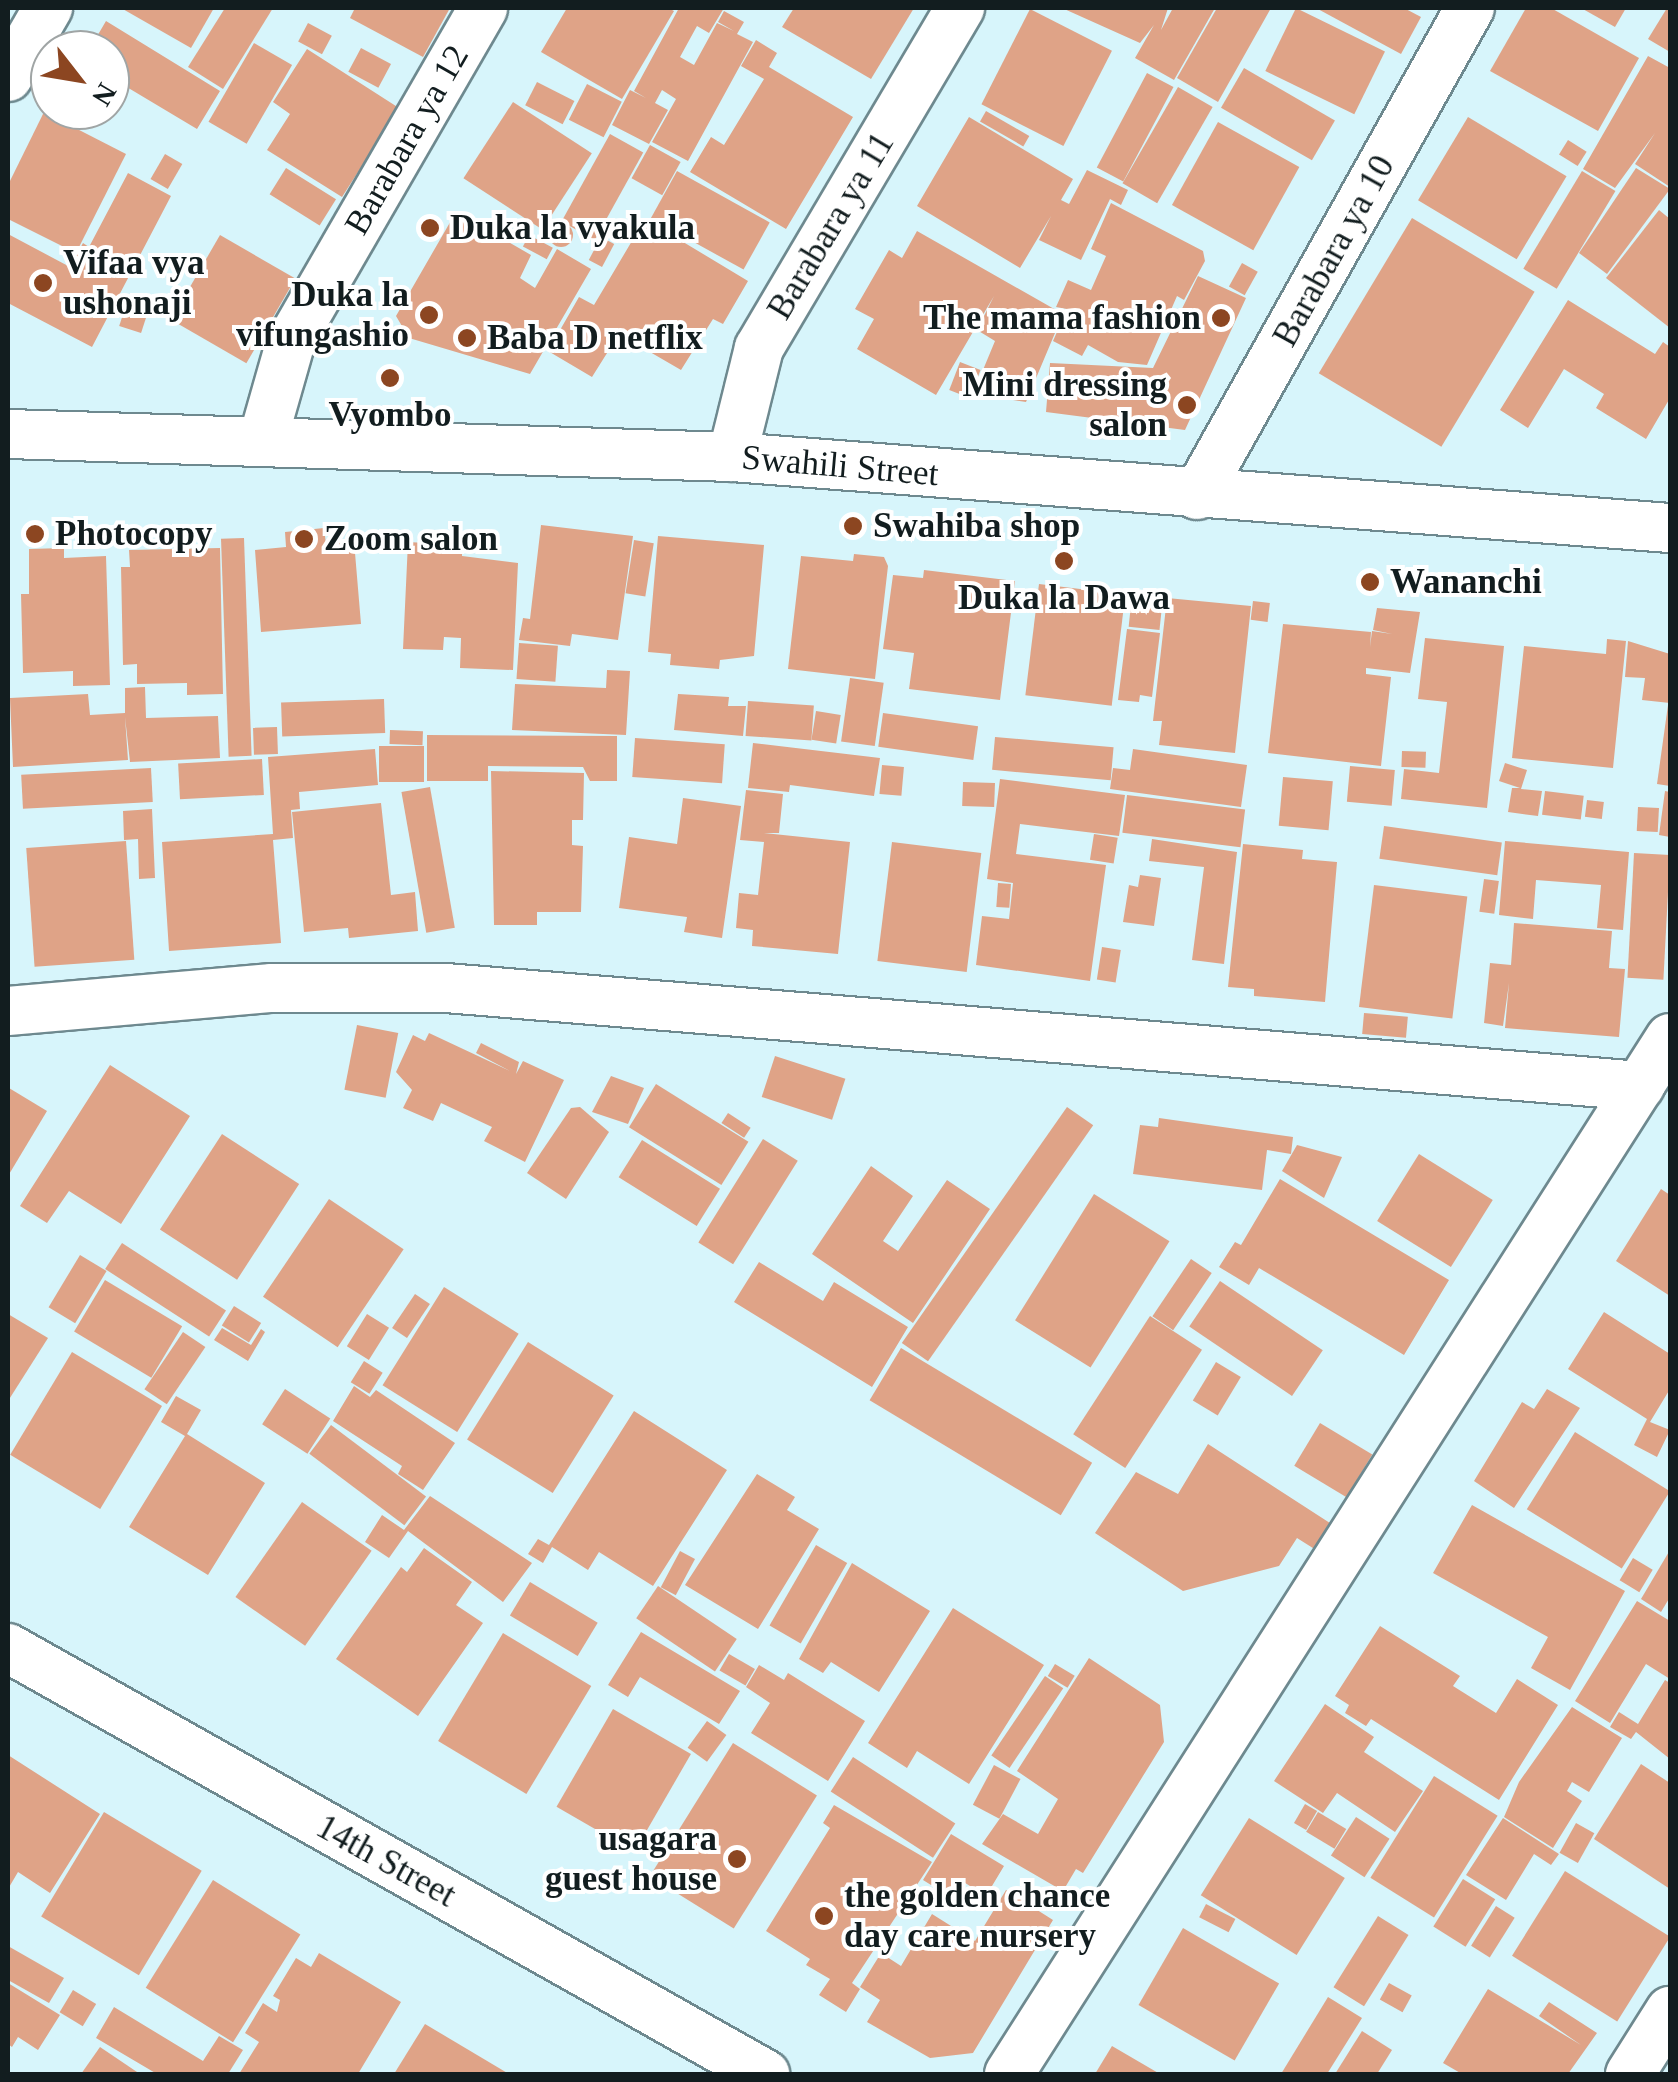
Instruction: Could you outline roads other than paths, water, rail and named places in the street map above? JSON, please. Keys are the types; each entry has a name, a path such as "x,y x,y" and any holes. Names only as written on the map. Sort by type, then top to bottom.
{"street":[{"path":"8,77 48,8"},
{"name":"Barabara ya 12","path":"263,439 291,341 483,8"},
{"name":"Barabara ya 11","path":"732,457 759,348 960,8"},
{"name":"Barabara ya 10","path":"1198,495 1470,8"},
{"name":"Swahili Street","path":"8,434 263,439 732,457 1198,495 1666,518"},
{"path":"8,1011 272,988 446,988 1640,1086"},
{"path":"1008,2074 1670,1038"},
{"name":"14th Street","path":"8,1648 765,2074"},
{"path":"1630,2074 1670,2012"}],"place":[{"name":"Duka la vyakula","path":"430,228"},
{"name":"Vifaa vya ushonaji","path":"43,283"},
{"name":"Duka la vifungashio","path":"429,315"},
{"name":"The mama fashion","path":"1221,318"},
{"name":"Baba D netflix","path":"467,338"},
{"name":"Vyombo","path":"390,378"},
{"name":"Mini dressing salon","path":"1187,405"},
{"name":"Swahiba shop","path":"853,526"},
{"name":"Photocopy","path":"35,534"},
{"name":"Zoom salon","path":"304,539"},
{"name":"Duka la Dawa","path":"1064,561"},
{"name":"Wananchi","path":"1370,582"},
{"name":"usagara guest house","path":"737,1859"},
{"name":"the golden chance day care nursery","path":"824,1916"}]}
